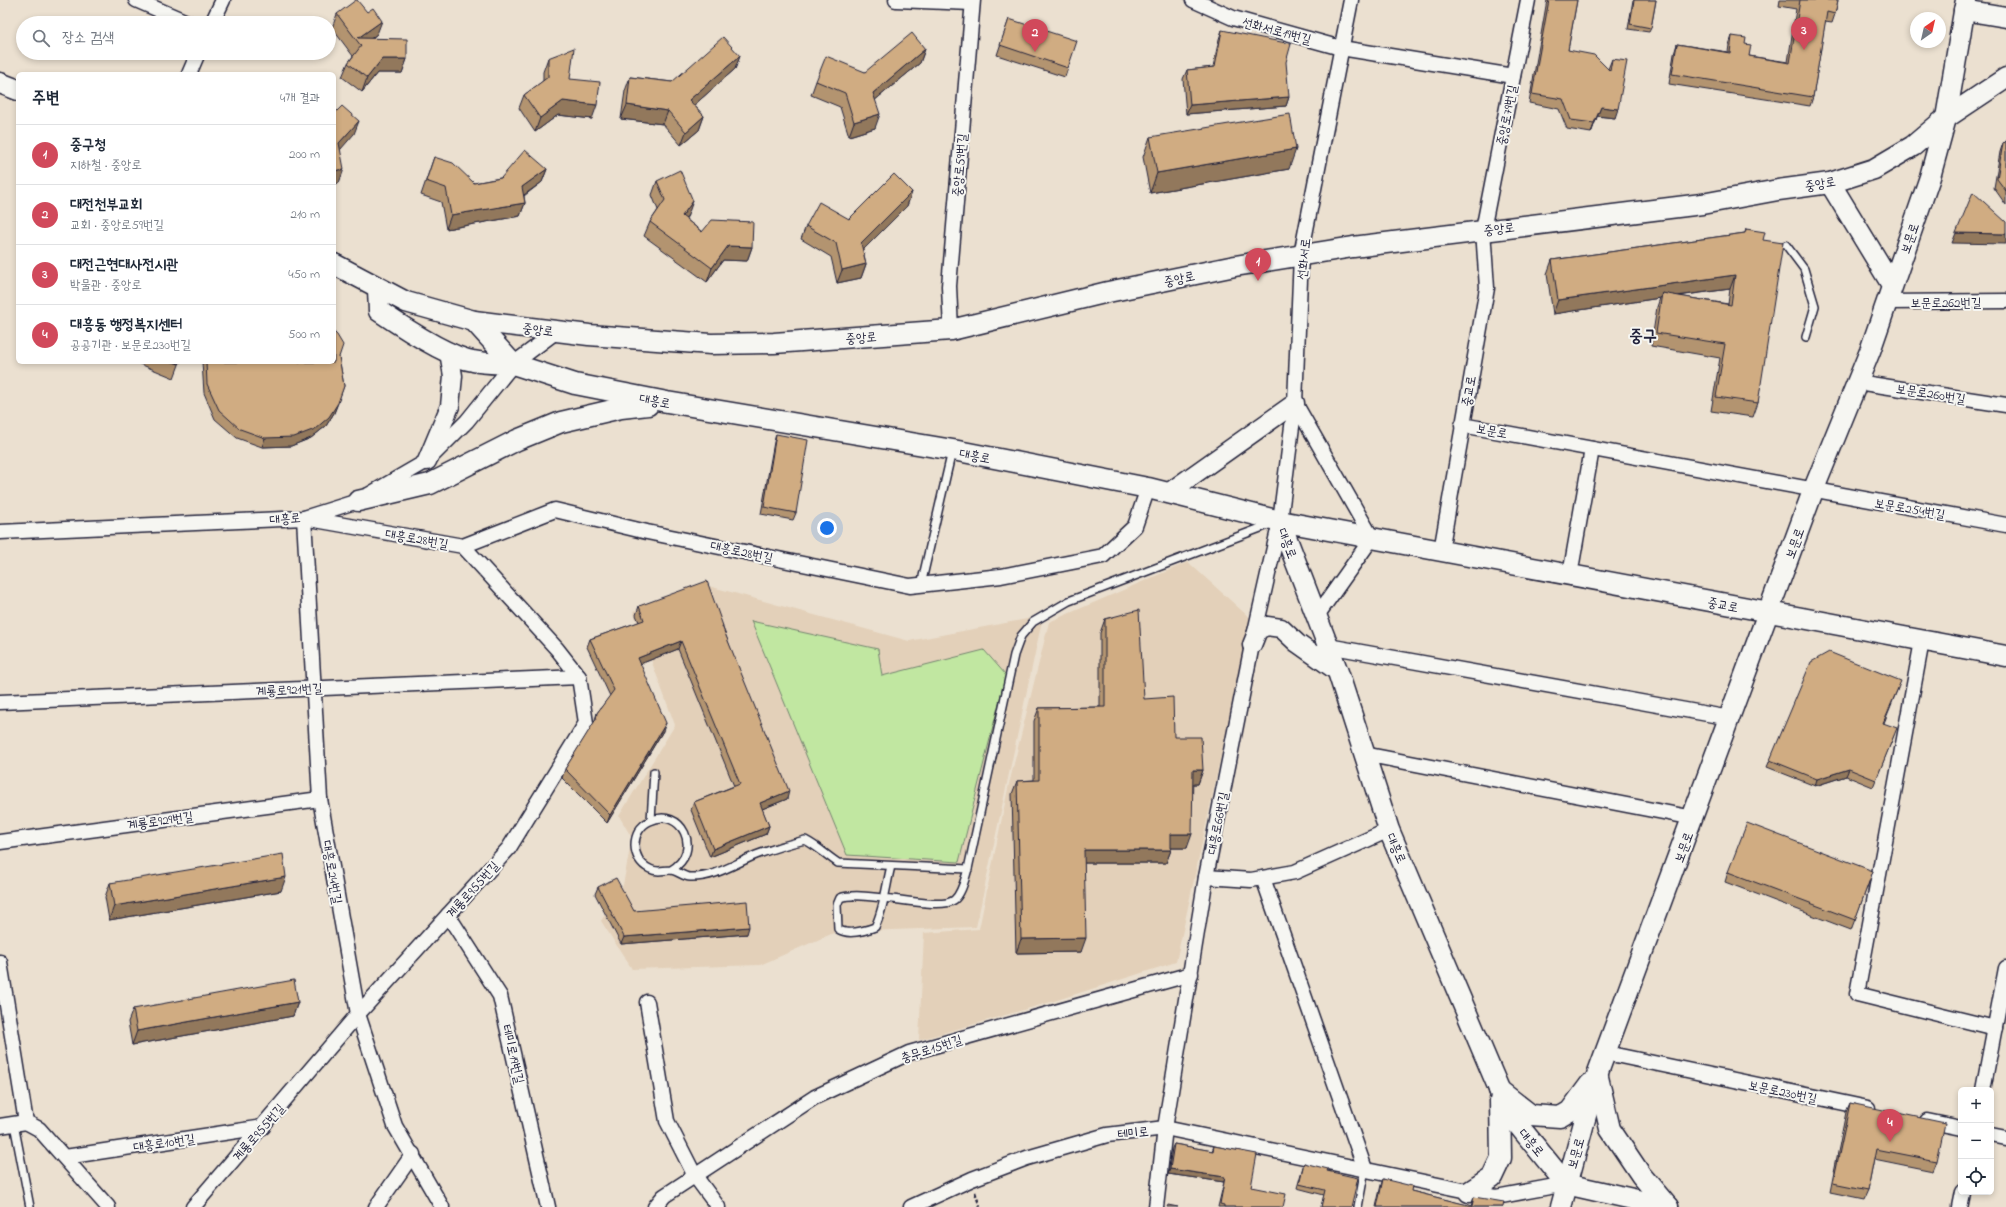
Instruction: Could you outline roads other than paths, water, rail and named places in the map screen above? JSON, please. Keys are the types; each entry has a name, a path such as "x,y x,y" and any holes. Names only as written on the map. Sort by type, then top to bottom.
{"main road":[{"path":"1965,5 2006,18"},
{"name":"보문로","path":"1561,1207 1566,1184 1598,1075 1814,491 1856,382 1870,351 1930,178 1946,118 1965,5"},
{"name":"중앙로","path":"336,265 378,289 406,302 474,321 557,332 711,344 774,343 951,330 1108,292 1301,255 1483,230 1702,204 1778,190 1830,183 1874,169 1913,146 1946,118 2006,78"},
{"path":"0,83 16,89"},
{"path":"1830,183 1890,294"},
{"path":"378,289 379,311 401,326 449,352 473,361 513,364"},
{"name":"대흥로","path":"474,321 513,364 575,384 667,402 952,450 1148,488 1280,521 1338,672 1389,830 1499,1090 1510,1115 1566,1184"},
{"path":"358,501 430,484 517,440 561,422 621,408 667,402"},
{"name":"중교로","path":"1280,521 2006,656"},
{"path":"1499,1090 1531,1115 1560,1116 1570,1111 1598,1075"},
{"path":"1598,1075 1610,1129 1642,1175 1668,1207"},
{"path":"1469,1192 1492,1177 1501,1158 1499,1090"},
{"path":"1566,1184 1668,1207"}],"street":[{"path":"136,0 173,16"},
{"path":"215,16 223,0"},
{"path":"896,0 973,2"},
{"name":"선화서로19번길","path":"1193,0 1233,18 1341,48 1513,76"},
{"name":"선화서로","path":"1280,521 1295,402 1301,255 1351,0"},
{"name":"중앙로79번길","path":"1483,230 1528,0"},
{"name":"중앙로59번길","path":"951,330 950,286 973,2"},
{"path":"189,72 195,60"},
{"name":"중교로","path":"1441,551 1487,288 1483,230"},
{"name":"보문로262번길","path":"1890,294 2006,301"},
{"path":"513,364 557,332"},
{"path":"427,461 450,406 453,376 449,352"},
{"name":"대흥로","path":"0,532 304,518 358,501 427,461 468,421 513,364"},
{"name":"보문로260번길","path":"1856,382 2006,405"},
{"path":"1168,493 1295,402 1372,538 1316,617"},
{"name":"보문로","path":"1462,425 1814,491"},
{"path":"1570,575 1592,449"},
{"name":"대흥로28번길","path":"304,518 463,546 554,510 647,532 910,586 1002,576 1103,556 1135,526 1148,488"},
{"name":"보문로254번길","path":"1814,491 2006,525"},
{"name":"대흥로24번길","path":"304,518 320,799 358,1014 395,1126 413,1154 442,1207"},
{"name":"대흥로66번길","path":"1156,1207 1165,1128 1206,877 1252,645 1280,521"},
{"name":"계룡로955번길","path":"193,1207 263,1127 358,1014 509,848 586,723 579,677 557,649 463,546"},
{"path":"1252,645 1258,630 1267,626 1281,628 1297,643 1338,672"},
{"path":"1922,641 1857,994 1995,1028"},
{"path":"1328,646 1730,718"},
{"name":"계룡로921번길","path":"0,702 313,687 579,677"},
{"path":"1364,754 1694,818"},
{"name":"계룡로929번길","path":"0,842 320,799"},
{"path":"1206,877 1251,880 1295,872 1389,830"},
{"path":"1263,878 1365,1169"},
{"name":"테미로19번길","path":"448,915 500,996 548,1207"},
{"path":"0,962 13,1124 39,1129 108,1207"},
{"path":"1984,1087 2006,968"},
{"name":"충무로15번길","path":"655,1207 664,1196 814,1096 909,1053 1191,974"},
{"path":"647,1002 667,1121 695,1176 718,1207"},
{"name":"보문로230번길","path":"1606,1053 1884,1112"},
{"path":"1915,1118 1958,1127"},
{"name":"대흥로10번길","path":"65,1157 263,1127"},
{"name":"테미로","path":"911,1207 1027,1158 1107,1135 1165,1128 1496,1197 1566,1184"},
{"path":"1994,1136 2006,1138"},
{"path":"376,1207 413,1154"},
{"path":"1959,1207 1961,1195"}],"lane":[{"path":"1786,244 1804,270 1815,306 1806,336"},
{"path":"921,585 952,450"},
{"path":"891,866 884,898 875,927 864,932 843,932 838,929 837,905 840,898 847,896 884,898 944,905 955,900 968,869 1014,655 1021,636 1032,622 1069,601 1280,521"},
{"path":"651,820 654,772"},
{"path":"671,870 683,861 686,854 688,846 684,832 673,821 666,819 651,820 644,824 635,837 635,852 643,865 656,872 671,870 689,877 712,875 755,856 805,840 816,845 826,856 838,863 968,869"},
{"path":"13,1124 30,1207"},
{"path":"1358,1207 1365,1169"}],"place":[{"name":"대전근현대사전시관","path":"1804,50"},
{"name":"대전천부교회","path":"1035,52"},
{"name":"중구청","path":"1258,281"},
{"name":"대흥동 행정복지센터","path":"1890,1142"}],"district":[{"name":"중구","path":"1643,335"}]}
